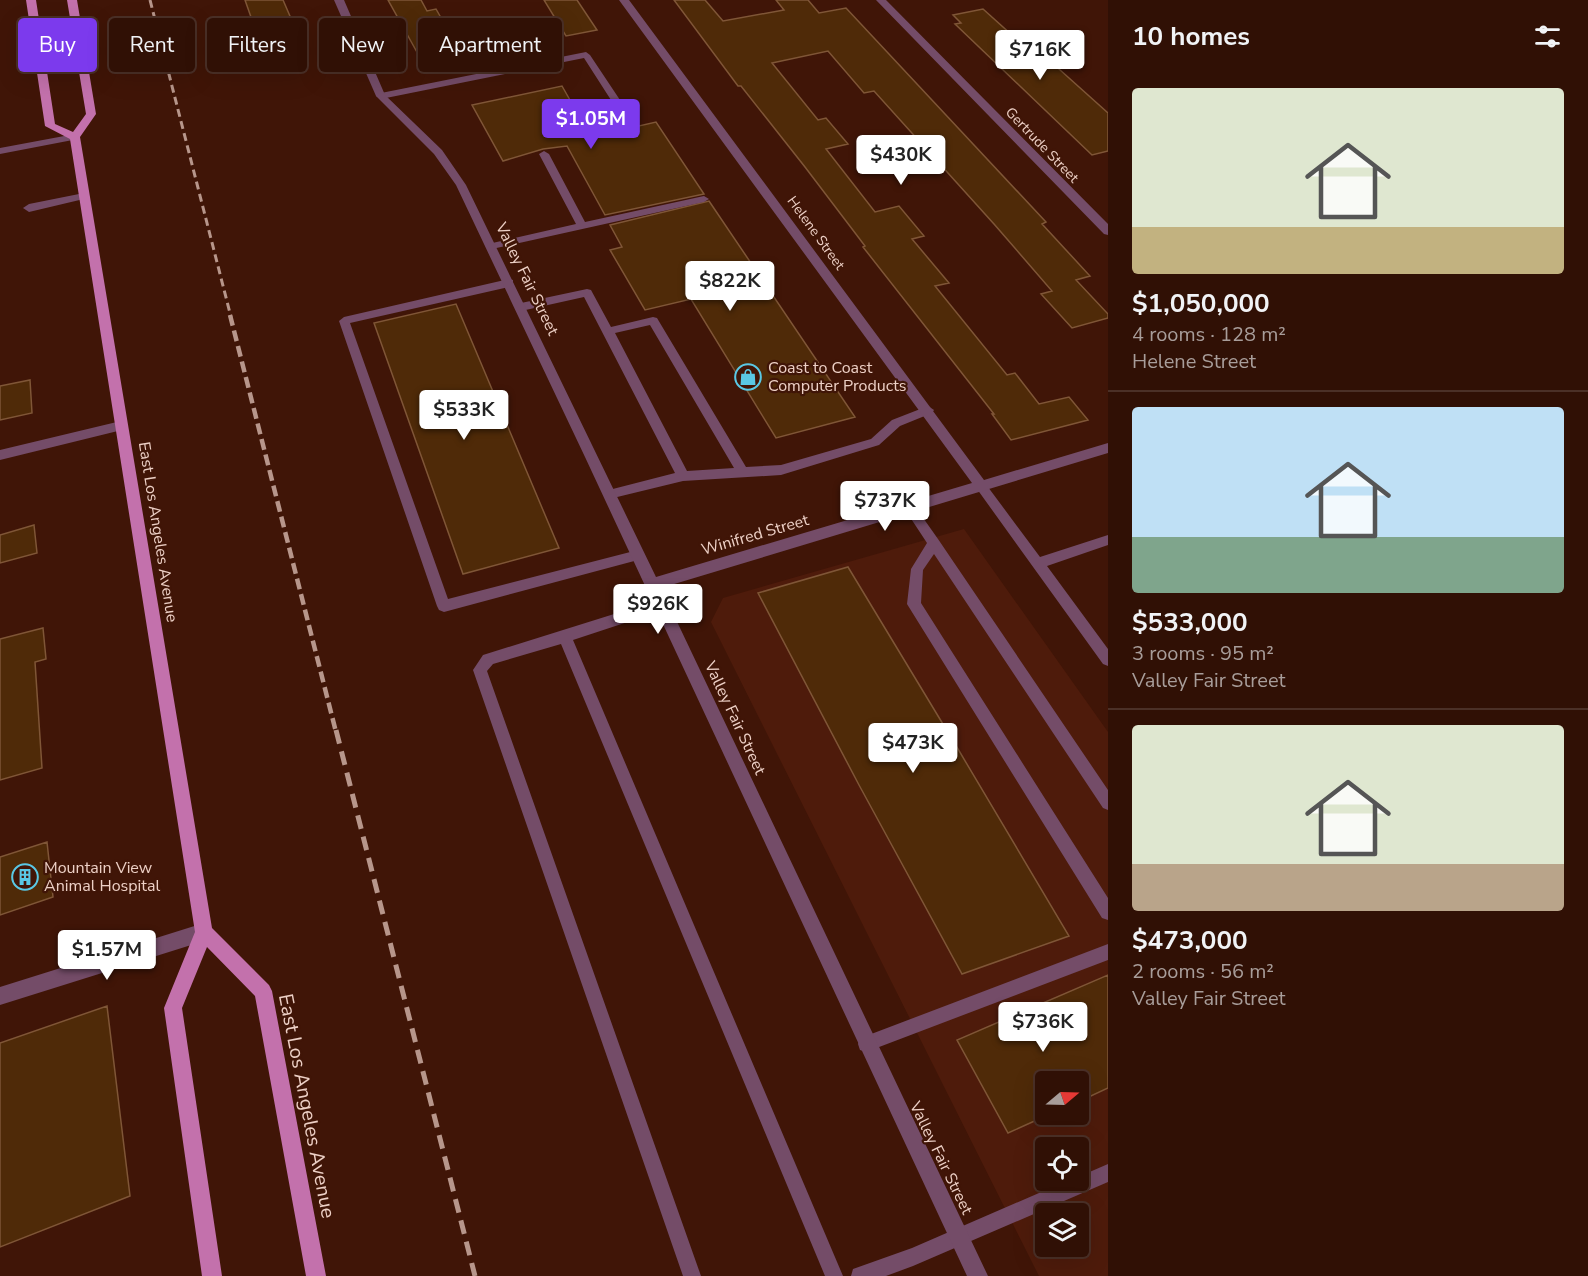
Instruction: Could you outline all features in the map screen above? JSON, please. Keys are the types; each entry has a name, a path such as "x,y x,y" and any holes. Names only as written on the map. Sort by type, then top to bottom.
{"main road":[{"path":"31,0 50,126 75,137 91,114 72,0"},
{"name":"East Los Angeles Avenue","path":"75,137 204,932 263,990 316,1276"},
{"path":"204,932 173,1008 212,1276"}],"street":[{"name":"Valley Fair Street","path":"339,0 381,96 438,152 461,184 653,584 866,1044 978,1276"},
{"name":"Helene Street","path":"624,0 981,486"},
{"name":"Gertrude Street","path":"881,0 1108,231"},
{"path":"29,208 84,196"},
{"path":"0,455 121,426"},
{"name":"Winifred Street","path":"653,584 1108,448"},
{"path":"0,996 204,932"}],"lane":[{"path":"381,96 586,55 621,109"},
{"path":"0,151 75,137"},
{"path":"544,154 581,225"},
{"path":"492,246 704,199"},
{"path":"508,283 344,321 444,606 638,555"},
{"path":"521,307 587,293 683,476"},
{"path":"608,331 653,321 742,471"},
{"path":"609,494 683,476 742,471 781,471 875,442 896,423 928,411"},
{"path":"981,486 1108,660"},
{"path":"910,508 1108,802"},
{"path":"1036,564 1108,540"},
{"path":"934,543 917,569 914,604 1108,912"},
{"path":"662,605 565,637 488,659 480,670 692,1276"},
{"path":"565,637 834,1276"},
{"path":"866,1044 1108,952"},
{"path":"860,1276 913,1257 1108,1173"}],"shaded area":[{"path":"964,529 1108,732 1108,1276 1039,1276 711,622 723,598"}],"building":[{"path":"245,0 283,0 291,18 251,18"},
{"path":"388,0 421,0 427,11 436,9 441,18 418,18 418,54 406,32 406,18 398,18"},
{"path":"544,0 577,0 597,30 566,36 562,29 562,18 555,18"},
{"path":"674,0 705,0 723,21 784,10 776,0 808,0 819,13 846,8 1046,222 1042,224 1090,276 1076,280 1108,314 1108,318 1072,328 1041,294 1052,291 994,224 874,91 864,93 828,51 772,63 818,120 826,118 848,144 826,149 875,212 899,206 924,236 912,239 949,283 935,286 1007,375 1015,373 1039,404 1069,397 1088,420 1011,440 992,414 994,414 863,247 865,246 805,167 741,86 738,86"},
{"path":"983,9 1023,45 1030,43 1108,113 1108,151 1092,155 955,24 961,23 953,15"},
{"path":"562,86 591,137 656,122 704,194 605,215 567,146 543,149 503,161 472,105"},
{"path":"709,201 855,417 776,438 691,299 645,310 610,250 622,247 610,225"},
{"path":"456,304 559,548 463,574 374,323"},
{"path":"30,380 32,413 0,420 0,386"},
{"path":"34,525 37,553 0,563 0,535"},
{"path":"848,567 1069,936 962,974 758,593"},
{"path":"43,628 46,659 35,662 42,768 0,780 0,639"},
{"name":"Mountain View Animal Hospital","path":"47,842 53,897 0,915 0,857"},
{"path":"1108,975 1108,1088 1089,1097 1089,1071 1035,1071 1035,1121 1008,1133 957,1040"},
{"path":"107,1006 130,1196 0,1247 0,1043"}],"railway":[{"path":"150,0 231,317"},
{"path":"230,315 336,732"},
{"path":"336,730 475,1276"}],"place":[{"name":"Coast to Coast Computer Products","path":"748,377"},
{"name":"Mountain View Animal Hospital","path":"25,877"}]}
